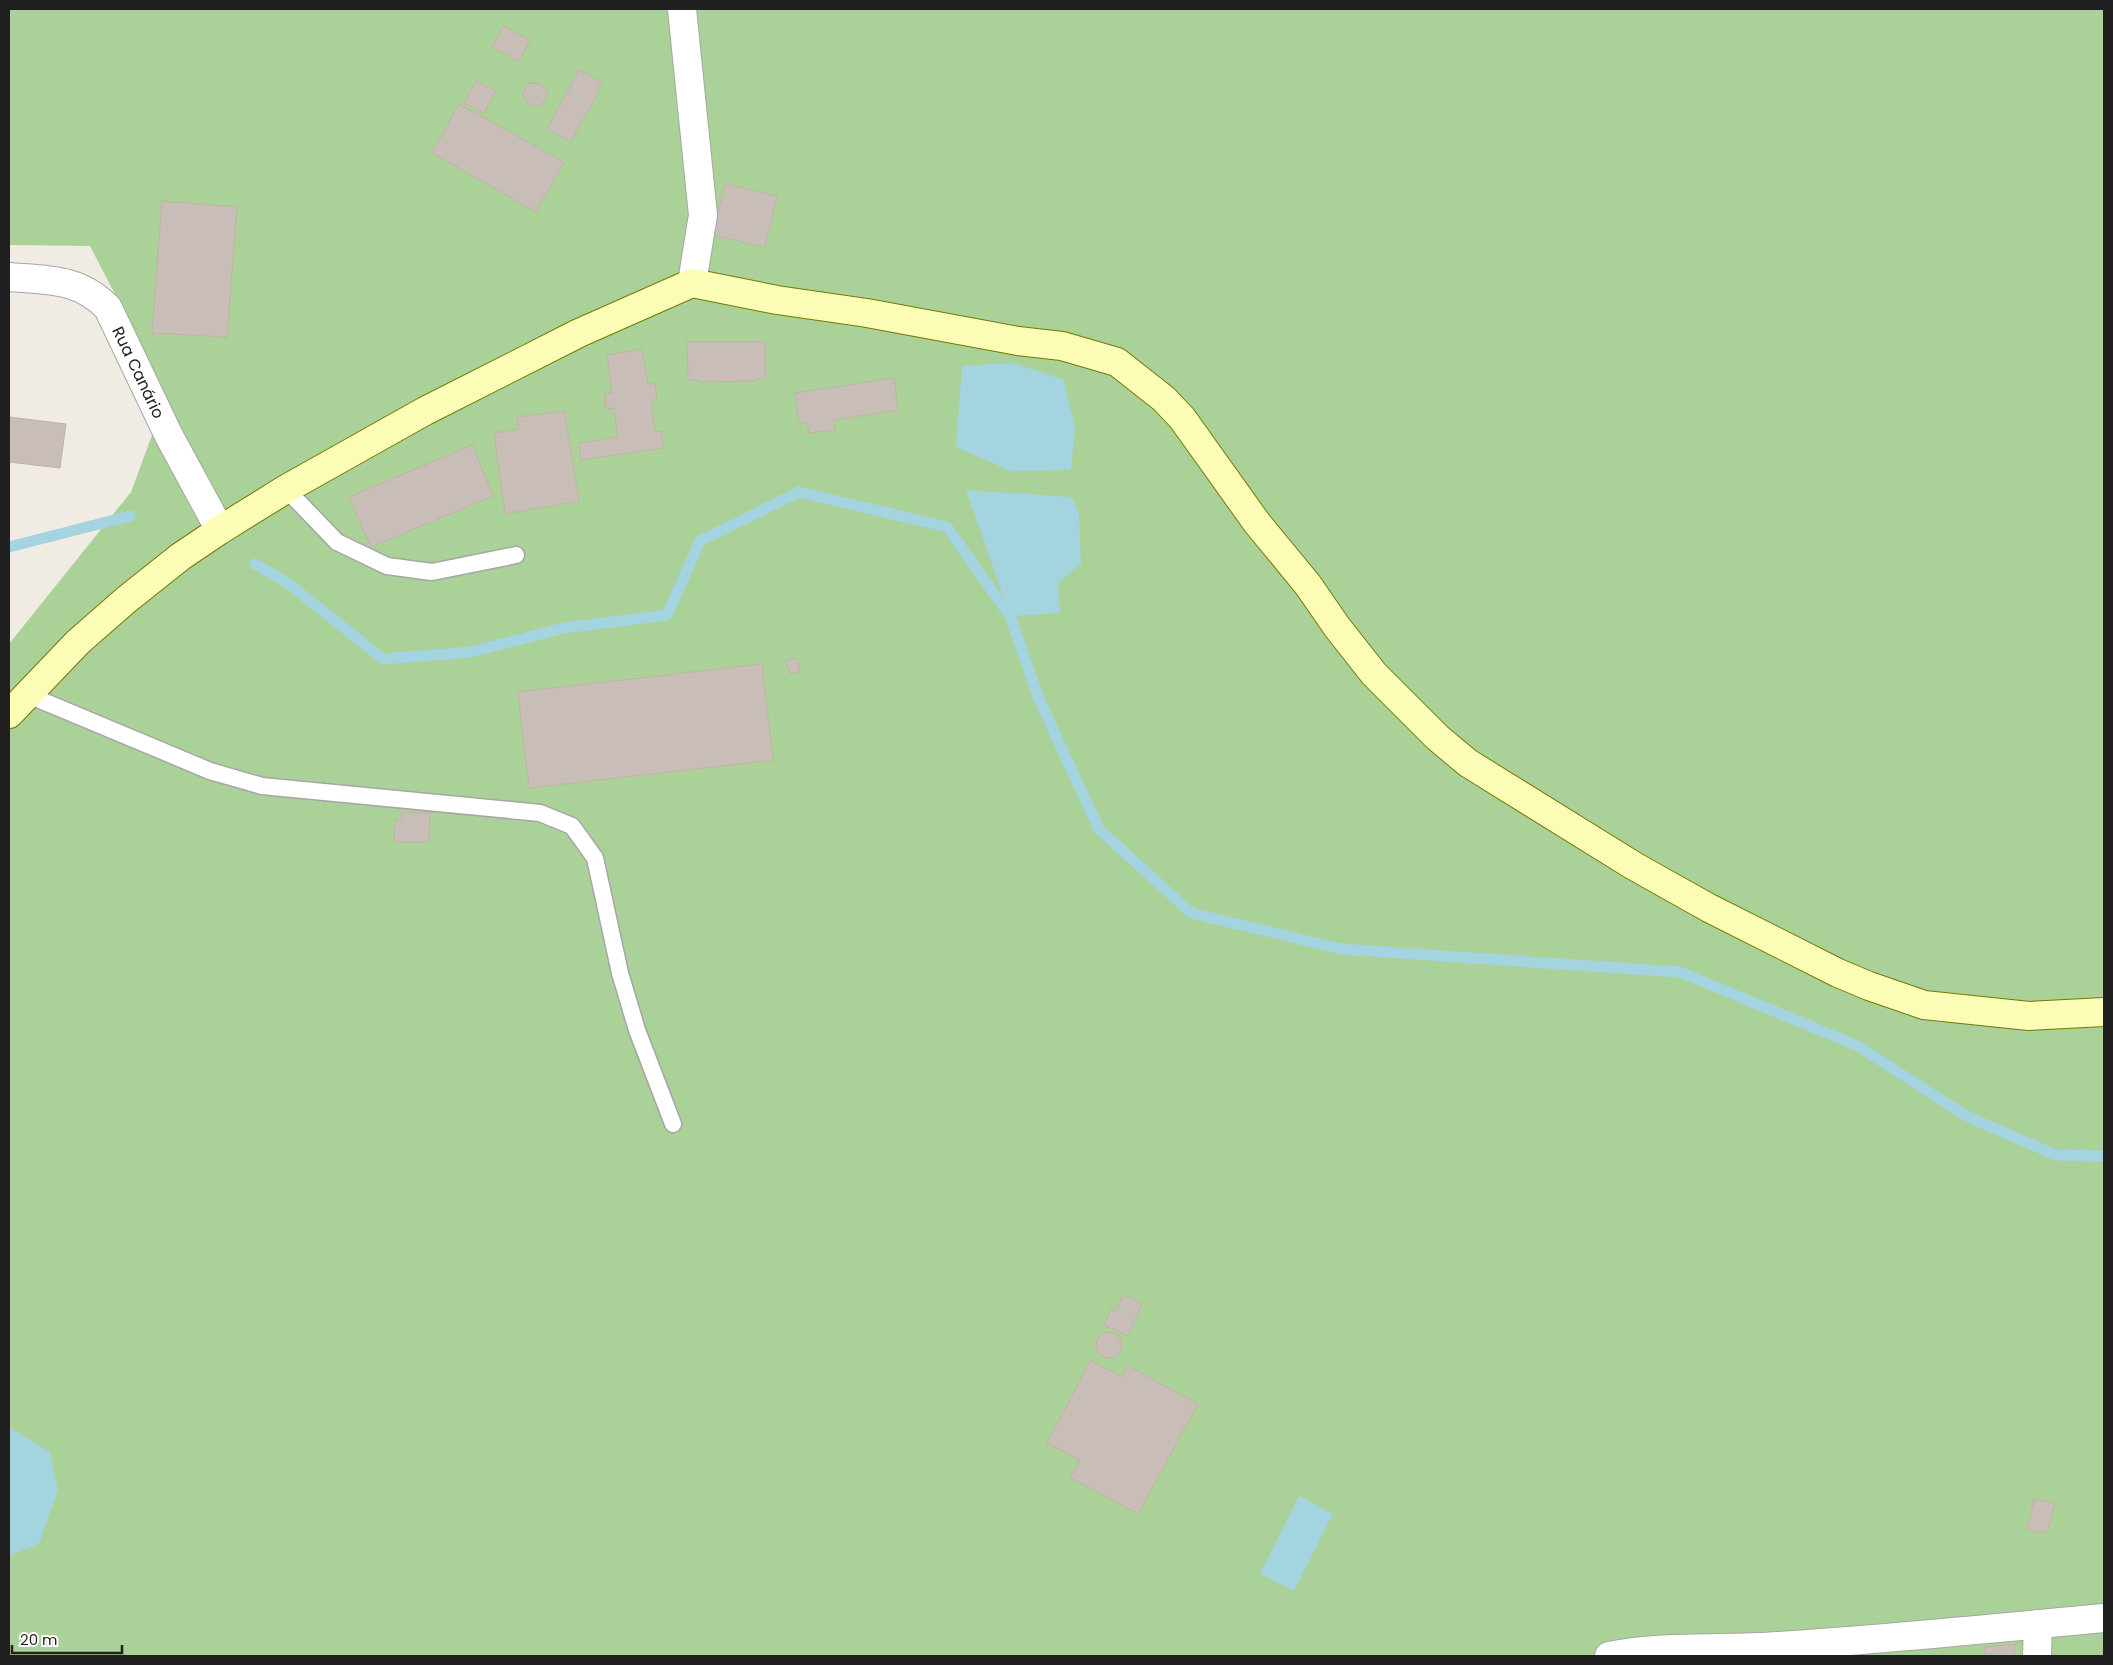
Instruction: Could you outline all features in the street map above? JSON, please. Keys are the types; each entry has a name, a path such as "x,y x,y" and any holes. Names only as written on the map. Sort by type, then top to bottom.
{"main road":[{"path":"17,704 78,642 126,600 180,557 220,530 286,489 425,411 579,333 692,283 777,300 867,313 1018,341 1062,346 1117,362 1164,399 1182,418 1257,523 1308,585 1337,627 1374,674 1438,738 1468,764 1634,866 1708,908 1838,973 1869,986 1924,1004 2029,1016 2104,1012"}],"street":[{"path":"682,9 703,215 692,283"},
{"name":"Rua Canário","path":"9,277 52,280 80,286 95,294 108,308 169,436 220,530"},
{"path":"1609,1656 1634,1651 1754,1652 2104,1618"},
{"path":"2037,1656 2038,1624"}],"lane":[{"path":"286,489 337,542 387,566 432,572 516,555"},
{"path":"17,704 210,771 262,786 540,813 572,826 595,858 620,973 637,1030 673,1124"}],"green space":[{"path":"9,9 2104,9 2104,1656 9,1656 9,644 131,492 164,403 136,335 90,246 9,245"}],"water":[{"path":"1014,363 1063,379 1075,427 1071,470 1011,471 956,447 962,366"},
{"path":"966,490 1072,497 1079,514 1081,564 1058,583 1060,613 1010,616"},
{"path":"9,1427 50,1452 58,1490 39,1544 9,1556"},
{"path":"1299,1496 1333,1514 1294,1591 1260,1574"}],"building":[{"path":"503,26 530,40 519,61 492,47"},
{"path":"579,70 603,83 571,142 547,129"},
{"path":"476,81 496,91 484,113 464,103"},
{"path":"528,83 541,84 548,94 542,105 529,105 523,94"},
{"path":"459,104 564,162 536,212 432,153"},
{"path":"725,184 777,196 765,247 712,235"},
{"path":"162,201 237,207 227,337 152,333"},
{"path":"687,342 765,342 765,379 755,379 755,381 699,382 698,380 688,380"},
{"path":"642,349 648,384 655,384 657,401 651,402 655,432 661,431 663,448 581,460 579,443 618,437 614,408 606,409 605,394 612,393 607,355"},
{"path":"894,378 898,410 834,420 835,430 809,433 807,423 799,424 795,393"},
{"path":"564,411 579,501 505,514 494,433 519,429 517,417"},
{"path":"9,417 66,424 60,468 9,462"},
{"path":"472,445 493,496 371,547 349,497"},
{"path":"797,658 800,671 790,674 786,661"},
{"path":"762,664 773,760 529,788 518,692"},
{"path":"402,812 430,813 429,842 394,842 395,820 402,820"},
{"path":"1123,1295 1142,1304 1128,1336 1104,1325 1110,1310 1116,1312"},
{"path":"1109,1332 1118,1336 1122,1345 1118,1354 1109,1358 1100,1354 1096,1345 1100,1336"},
{"path":"1091,1360 1122,1377 1128,1366 1198,1404 1138,1514 1070,1477 1080,1460 1047,1443"},
{"path":"2034,1499 2055,1503 2047,1533 2027,1530"},
{"path":"2016,1644 2013,1656 1991,1656 1991,1654 1984,1653 1985,1647"}],"waterway":[{"path":"255,564 288,583 383,659 471,652 564,628 667,615 700,541 799,492 947,527 1010,616 1039,699 1099,829 1191,913 1341,949 1680,972 1858,1046 1966,1116 2056,1155 2104,1156"},
{"path":"9,547 130,516"}]}
